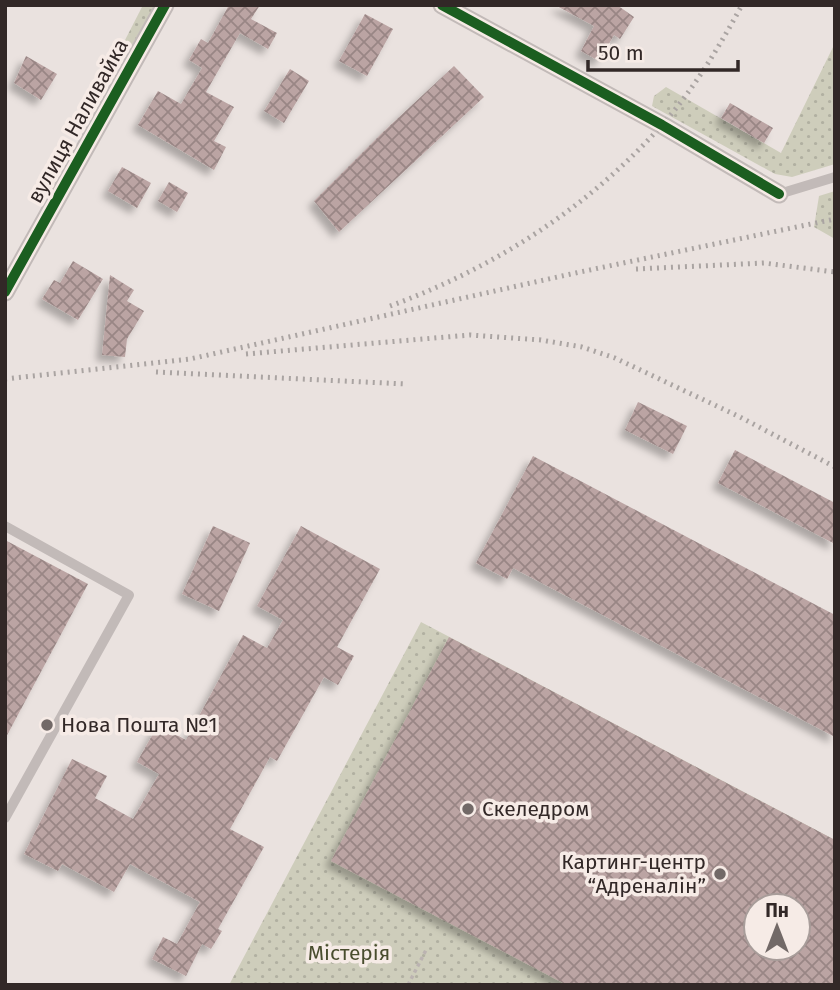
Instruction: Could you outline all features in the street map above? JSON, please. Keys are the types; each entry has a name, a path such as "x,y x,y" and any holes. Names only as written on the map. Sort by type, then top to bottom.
{"street":[{"name":"вулиця Наливайка","path":"5,292 165,5"},
{"path":"442,5 662,125 779,194"}],"lane":[{"path":"779,194 835,177"},
{"path":"5,526 129,595 5,818"}],"path":[{"path":"408,985 426,950"}],"green space":[{"path":"143,5 156,5 130,48 123,44"},
{"path":"835,43 835,164 792,177 775,174 652,106 654,96 666,87 781,153"},
{"path":"835,191 835,239 814,227 819,196"},
{"name":"Містерія","path":"421,622 835,840 835,985 229,985"}],"building":[{"path":"229,5 260,5 251,19 277,33 268,49 240,33 206,92 234,107 214,141 226,147 214,170 138,125 158,91 181,104 202,68 189,60 201,39 208,43"},
{"path":"555,5 617,5 634,17 620,39 614,35 599,61 581,51 594,26"},
{"path":"365,14 393,29 367,76 339,61"},
{"path":"26,56 57,74 41,100 14,83"},
{"path":"454,66 484,97 339,232 314,201"},
{"path":"290,69 309,81 284,123 264,111"},
{"path":"730,103 773,128 764,143 721,118"},
{"path":"122,167 151,183 137,208 108,191"},
{"path":"169,182 188,193 177,212 158,201"},
{"path":"73,261 103,279 78,320 42,299 54,280 60,283"},
{"path":"110,275 134,290 127,301 144,311 127,339 125,357 102,355"},
{"path":"638,402 687,426 673,454 625,430"},
{"path":"735,450 835,503 835,544 718,483"},
{"path":"533,456 835,615 835,737 513,568 507,579 476,563"},
{"path":"213,526 250,543 219,611 182,594"},
{"path":"301,526 380,569 337,647 354,656 338,685 324,677 277,761 270,757 230,829 264,847 218,929 222,931 211,949 202,944 186,976 152,959 163,937 177,944 200,902 130,864 114,892 62,864 58,871 24,854 72,759 107,776 95,798 133,819 159,774 137,762 158,725 186,740 243,635 267,648 283,620 257,606"},
{"path":"5,540 88,584 5,739"},
{"path":"449,637 835,840 835,985 567,985 331,861"}],"railway":[{"path":"390,306 429,291 502,254 571,209 603,183 662,125 685,97 742,5"},
{"path":"5,379 190,359 580,272 835,219"},
{"path":"636,269 764,263 835,272"},
{"path":"246,354 470,335 541,340 582,347 615,358 740,417 835,467"},
{"path":"156,372 406,384"}],"cycle path":[{"path":"5,292 165,5"},
{"path":"442,5 662,125 779,194"}],"place":[{"name":"Нова Пошта №1","path":"47,725"},
{"name":"Скеледром","path":"468,809"},
{"name":"Картинг-центр “Адреналін”","path":"720,874"}]}
